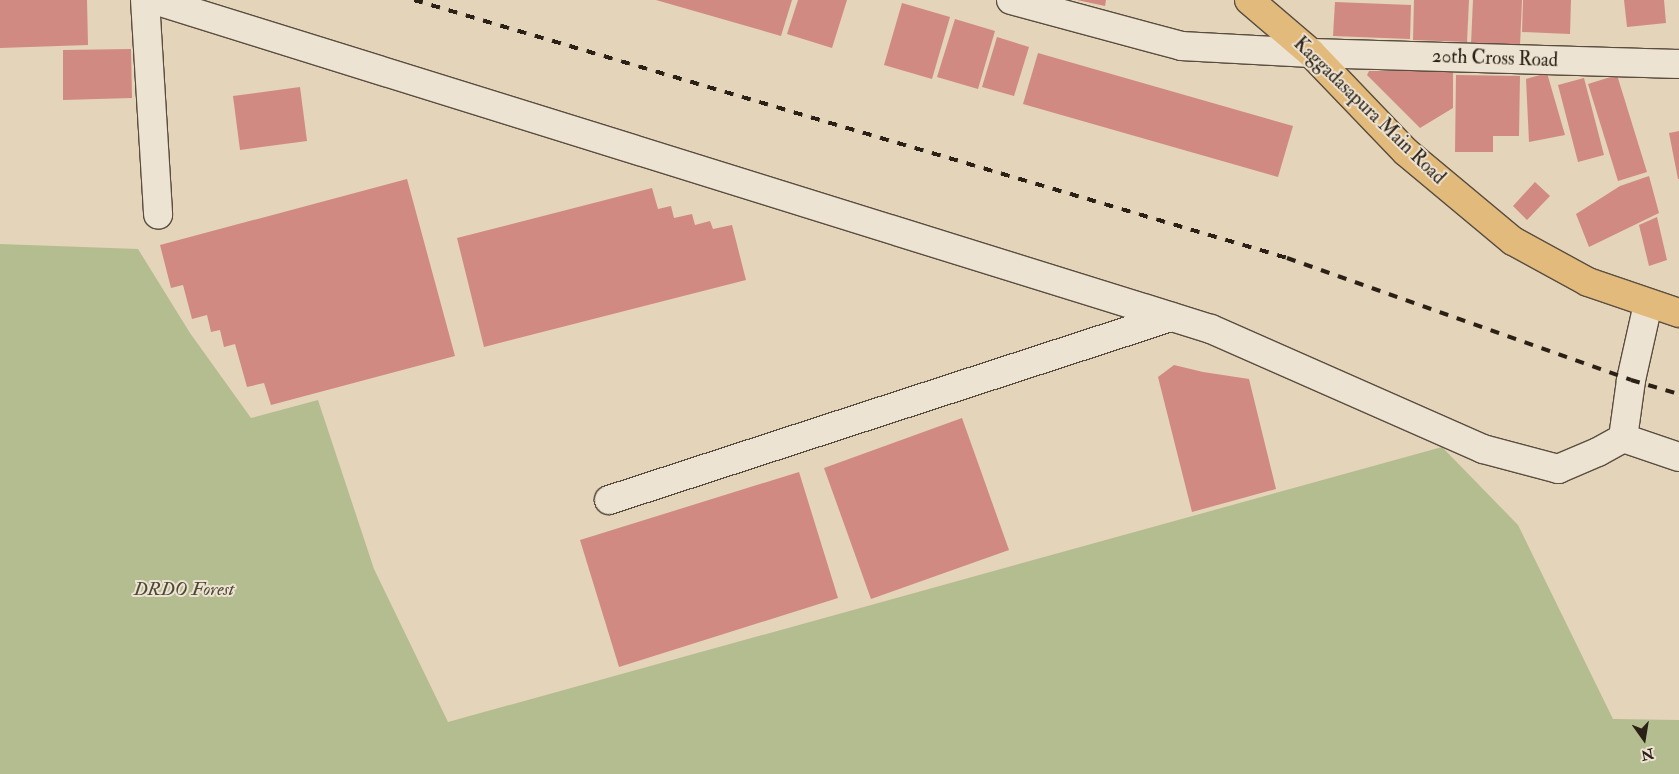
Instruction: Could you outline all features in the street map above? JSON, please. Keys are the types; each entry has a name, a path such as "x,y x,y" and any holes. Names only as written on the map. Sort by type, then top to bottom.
{"main road":[{"name":"Kaggadasapura Main Road","path":"1249,0 1311,53 1406,152 1513,241 1588,282 1679,314"}],"street":[{"path":"145,0 158,215"},
{"path":"154,0 1211,329 1483,449 1558,469 1598,452 1622,438 1679,456"},
{"name":"20th Cross Road","path":"1011,0 1181,46 1311,53 1679,64"},
{"path":"1622,438 1631,380 1648,304"},
{"path":"609,500 1171,317"}],"green space":[{"name":"DRDO Forest","path":"0,244 138,249 190,333 251,418 318,400 374,569 448,722 1442,447 1518,525 1613,719 1679,720 1679,774 0,774"}],"building":[{"path":"0,0 87,0 88,45 0,48"},
{"path":"656,0 792,0 781,36"},
{"path":"798,0 847,0 832,48 787,34"},
{"path":"1077,0 1106,0 1105,6"},
{"path":"1414,0 1469,0 1467,42 1413,40"},
{"path":"1473,0 1522,0 1520,46 1471,44"},
{"path":"1523,0 1571,0 1570,34 1522,32"},
{"path":"1624,0 1664,0 1666,23 1627,27"},
{"path":"1335,2 1411,5 1410,39 1333,36"},
{"path":"902,3 950,17 932,79 884,65"},
{"path":"955,19 995,31 978,89 937,77"},
{"path":"997,37 1029,47 1014,96 982,87"},
{"path":"131,49 132,98 63,100 63,50"},
{"path":"1038,53 1293,126 1278,177 1023,104"},
{"path":"1369,71 1453,71 1453,108 1420,128 1367,75"},
{"path":"1547,73 1565,135 1529,142 1526,79"},
{"path":"1456,75 1520,76 1519,136 1493,136 1493,152 1455,152"},
{"path":"1617,75 1647,172 1618,181 1588,84"},
{"path":"1584,78 1604,155 1578,162 1558,85"},
{"path":"300,87 307,141 240,150 233,96"},
{"path":"1679,131 1679,179 1678,179 1669,133"},
{"path":"1649,176 1659,213 1589,247 1576,214 1620,186"},
{"path":"407,179 455,356 271,405 264,383 247,387 235,344 224,347 220,330 211,332 207,315 192,319 183,285 171,288 160,245"},
{"path":"1535,182 1550,196 1527,220 1513,206"},
{"path":"652,188 658,209 671,206 674,218 692,214 695,225 710,221 713,229 732,225 746,280 484,347 457,238"},
{"path":"1657,217 1667,260 1649,266 1639,225"},
{"path":"1174,365 1203,372 1249,379 1276,489 1192,512 1158,377"},
{"path":"962,418 1009,550 871,599 824,468"},
{"path":"799,472 838,598 619,667 580,540"}],"railway":[{"path":"414,0 1287,258 1631,380 1679,394"}]}
